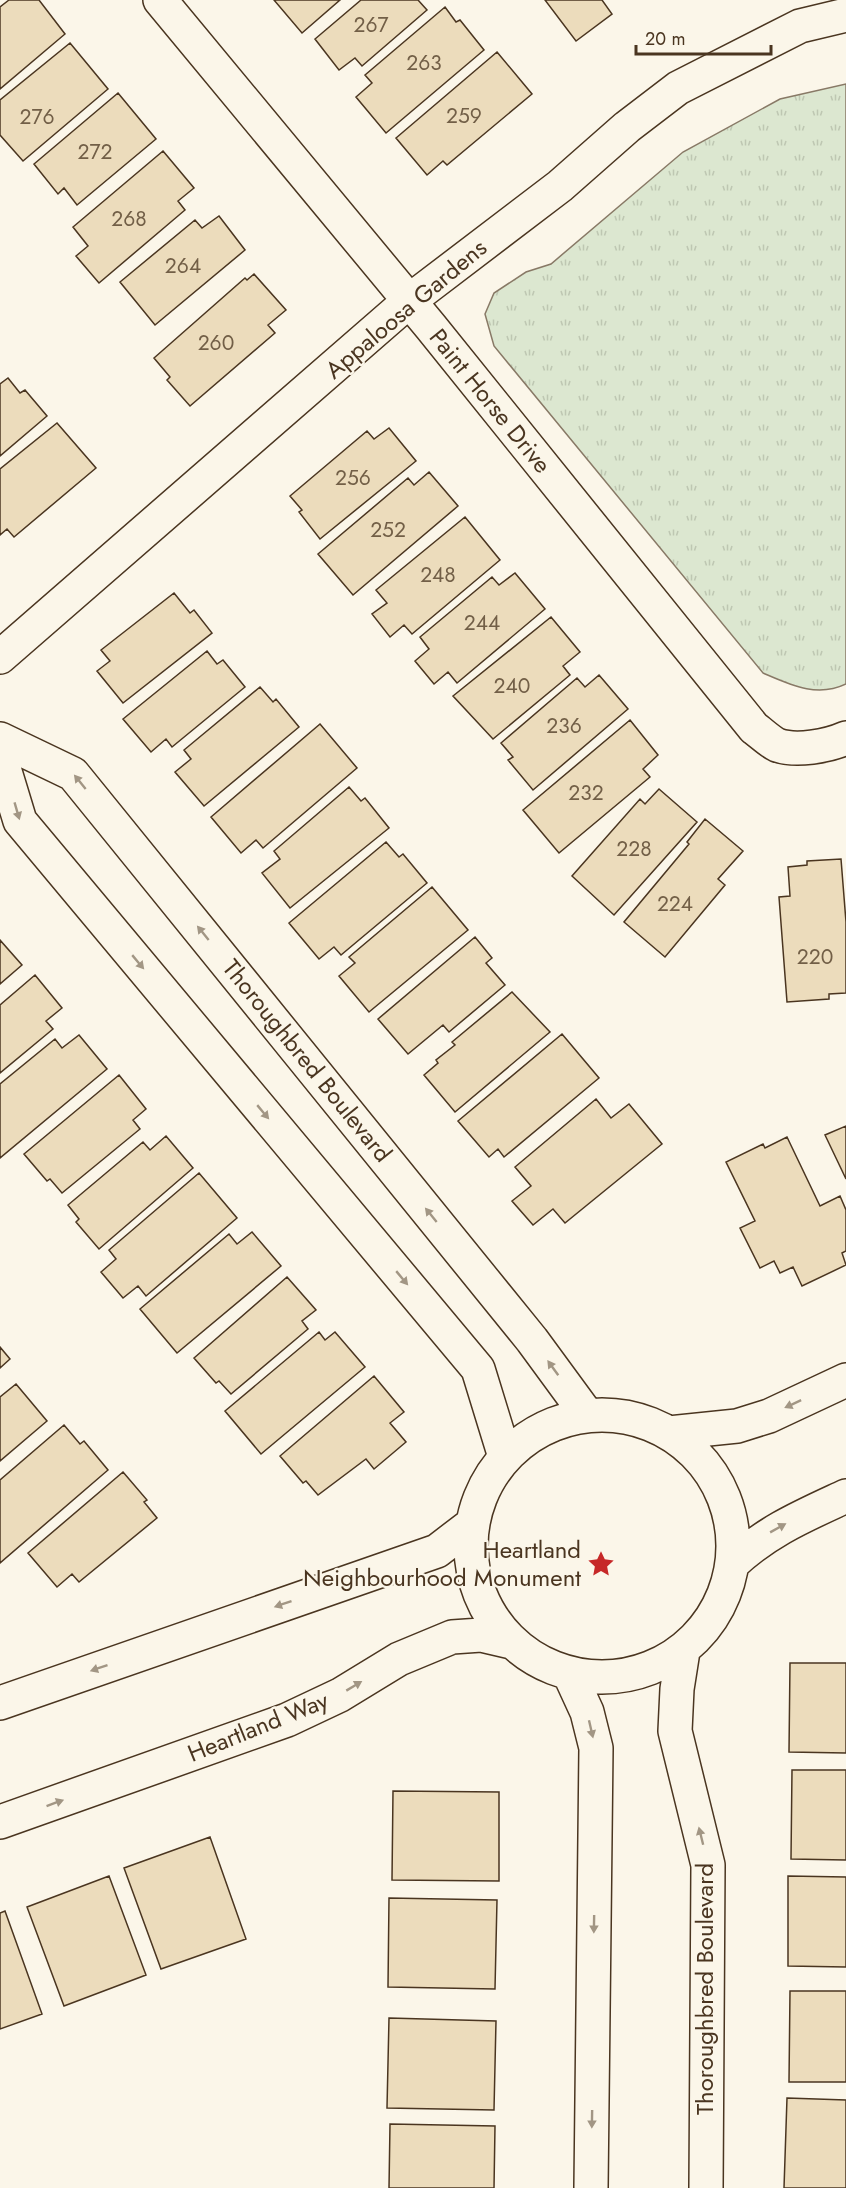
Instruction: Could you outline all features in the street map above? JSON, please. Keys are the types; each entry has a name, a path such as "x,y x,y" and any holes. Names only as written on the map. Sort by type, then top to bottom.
{"street":[{"name":"Paint Horse Drive","path":"160,0 409,302 754,728 777,745 795,747 832,745 846,738"},
{"name":"Appaloosa Gardens","path":"0,657 409,302 560,186 627,127 678,88 800,26 846,15"},
{"name":"Thoroughbred Boulevard","path":"0,739 73,774 532,1340 586,1415"},
{"path":"0,755 20,821 478,1369 505,1457"},
{"path":"669,1432 736,1426 769,1416 846,1380"},
{"path":"586,1415 615,1415 643,1421 669,1432 699,1457 721,1489 732,1526 732,1564 724,1597 707,1626 683,1651 648,1670 610,1678 570,1675 538,1662 511,1642 485,1608 471,1568 471,1526 483,1488 505,1457 529,1437 556,1423 586,1415"},
{"path":"732,1564 755,1542 778,1527 846,1496"},
{"path":"0,1703 437,1551 471,1526"},
{"name":"Heartland Way","path":"0,1822 287,1720 339,1695 399,1659 452,1637 481,1635 511,1642"},
{"name":"Thoroughbred Boulevard","path":"683,1651 677,1689 675,1731 708,1865 706,2188"},
{"path":"570,1675 587,1712 596,1748 591,2188"}],"green space":[{"path":"846,84 846,684 825,690 814,690 763,673 494,346 485,314 494,293 526,272 551,264 683,152 780,99"}],"building":[{"path":"9,0 39,0 65,34 0,89 0,7"},
{"path":"274,0 340,0 302,33"},
{"path":"361,0 418,0 427,10 362,66 355,58 339,70 315,39"},
{"path":"545,0 602,0 612,14 576,41"},
{"path":"445,7 456,22 460,20 484,50 386,133 356,97 372,83 365,75"},
{"path":"70,43 108,89 23,161 0,135 0,100"},
{"path":"497,52 532,94 447,165 443,161 427,175 396,138"},
{"path":"118,93 156,139 77,205 64,188 58,194 34,164"},
{"path":"163,151 194,188 178,201 185,210 99,283 76,256 88,246 73,227"},
{"path":"219,216 245,250 155,325 120,282 195,220 202,228"},
{"path":"254,274 286,310 268,325 275,333 190,406 167,380 170,377 154,358 245,278 247,280"},
{"path":"8,378 20,393 25,390 47,416 0,456 0,384"},
{"path":"57,423 96,468 14,537 7,529 0,535 0,469"},
{"path":"389,428 416,461 320,539 299,512 302,510 290,496 367,431 374,439"},
{"path":"429,472 458,506 353,595 318,554 408,478 414,485"},
{"path":"465,517 500,560 412,634 404,625 390,637 372,614 387,603 376,590"},
{"path":"515,573 545,609 457,683 448,672 434,684 415,661 429,649 420,637 492,577 499,585"},
{"path":"174,593 190,613 194,610 212,633 123,703 97,671 110,661 101,650"},
{"path":"551,617 580,652 563,666 570,675 493,739 453,696"},
{"path":"207,651 217,664 223,660 245,687 172,747 166,739 151,752 123,719"},
{"path":"599,675 628,709 533,790 508,760 513,757 501,743 577,678 585,687"},
{"path":"260,687 273,702 276,699 299,727 204,806 175,772 191,759 184,750"},
{"path":"630,720 658,755 643,769 650,777 559,853 523,810"},
{"path":"320,724 357,768 263,848 256,840 241,853 211,817"},
{"path":"349,787 361,801 365,798 389,828 290,908 262,873 280,859 274,851"},
{"path":"659,789 697,822 614,915 572,876 640,799 645,804"},
{"path":"705,819 743,851 718,879 725,885 665,957 624,922 689,844 687,842"},
{"path":"386,842 399,857 403,854 427,883 341,955 334,947 319,959 289,923"},
{"path":"841,859 846,922 846,993 829,994 829,999 787,1002 779,897 790,896 788,867 807,865 807,861"},
{"path":"432,887 468,930 369,1012 339,976 355,963 349,957"},
{"path":"475,937 492,958 486,963 505,985 449,1032 443,1025 408,1054 378,1019"},
{"path":"0,940 22,965 0,984"},
{"path":"35,975 62,1008 46,1021 53,1029 0,1073 0,1005"},
{"path":"512,992 550,1032 455,1112 424,1075 438,1063 436,1060 455,1045 452,1042"},
{"path":"562,1034 599,1078 504,1157 498,1149 489,1157 458,1121"},
{"path":"79,1035 107,1069 0,1158 0,1084 55,1039 62,1048"},
{"path":"119,1075 146,1109 133,1120 140,1129 62,1193 50,1179 47,1181 24,1154"},
{"path":"596,1099 611,1118 629,1104 662,1144 565,1223 553,1209 533,1225 512,1201 531,1186 515,1167"},
{"path":"846,1126 846,1179 825,1135"},
{"path":"166,1136 193,1168 99,1249 76,1222 79,1219 68,1205 143,1142 150,1150"},
{"path":"787,1137 820,1206 840,1196 846,1210 846,1251 842,1253 846,1265 802,1286 793,1267 780,1273 774,1261 760,1268 740,1228 755,1221 726,1162 763,1144 765,1148"},
{"path":"199,1173 237,1218 146,1296 138,1286 123,1298 101,1272 116,1259 109,1250"},
{"path":"252,1232 281,1266 177,1353 140,1309 229,1234 237,1244"},
{"path":"287,1277 316,1310 302,1321 308,1329 231,1394 219,1381 216,1383 194,1358"},
{"path":"319,1332 325,1340 335,1332 365,1367 261,1454 225,1411"},
{"path":"0,1347 10,1359 0,1368"},
{"path":"374,1376 404,1412 390,1423 406,1442 374,1469 366,1459 318,1495 306,1481 303,1483 280,1456"},
{"path":"16,1384 47,1421 0,1461 0,1397"},
{"path":"64,1425 80,1444 84,1441 108,1470 0,1563 0,1480"},
{"path":"123,1472 147,1500 144,1502 157,1518 79,1582 72,1574 57,1587 28,1553"},
{"path":"790,1663 846,1663 846,1753 789,1752"},
{"path":"792,1770 846,1770 846,1860 791,1859"},
{"path":"393,1791 499,1792 499,1881 392,1880"},
{"path":"210,1837 246,1939 161,1969 124,1868"},
{"path":"109,1876 146,1975 64,2006 27,1907"},
{"path":"788,1876 846,1877 846,1967 788,1966"},
{"path":"389,1898 497,1900 495,1989 388,1987"},
{"path":"5,1911 42,2014 0,2029 0,1913"},
{"path":"790,1991 846,1991 846,2082 789,2082"},
{"path":"389,2018 496,2021 494,2110 387,2108"},
{"path":"787,2098 846,2100 846,2188 784,2188"},
{"path":"390,2124 495,2126 494,2188 389,2188"}],"place":[{"name":"Heartland Neighbourhood Monument","path":"601,1564"}]}
